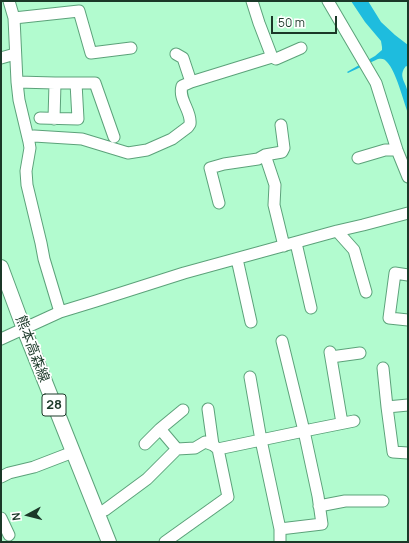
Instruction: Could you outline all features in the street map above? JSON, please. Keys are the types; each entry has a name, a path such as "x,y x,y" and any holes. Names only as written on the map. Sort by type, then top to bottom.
{"main road":[{"name":"熊本高森線","path":"1,267 24,329 109,542"}],"street":[{"path":"9,1 14,18 19,100 29,137 30,148 26,171 27,186 44,259 60,312"},
{"path":"252,1 272,57"},
{"path":"328,1 376,83 397,150 408,177"},
{"path":"14,18 79,6 91,53 131,48"},
{"path":"29,137 82,139 128,153 147,150 176,136 190,124 190,118 181,93 182,86 272,57 276,59 301,48"},
{"path":"1,58 15,54"},
{"path":"176,54 183,58 191,82"},
{"path":"17,82 95,83 114,137"},
{"path":"54,119 55,83"},
{"path":"40,118 78,119 76,83"},
{"path":"219,203 210,168 224,164 258,160 265,155 284,151 282,125"},
{"path":"358,158 385,150 397,150"},
{"path":"265,155 275,185 274,205 284,246"},
{"path":"1,339 60,312 177,276 337,231 408,213"},
{"path":"337,231 354,250 366,292"},
{"path":"296,243 312,308"},
{"path":"237,259 250,322"},
{"path":"408,275 395,273 389,318 408,320"},
{"path":"280,529 322,524 304,431 282,341"},
{"path":"342,423 330,354 360,353"},
{"path":"383,368 393,452 408,453"},
{"path":"250,377 261,440 280,529 280,542"},
{"path":"387,407 408,405"},
{"path":"165,542 228,497 208,409"},
{"path":"145,444 182,410"},
{"path":"105,510 147,479 177,449 195,448 205,442 216,447 261,440 354,421"},
{"path":"160,429 177,449"},
{"path":"1,477 10,473 34,467 73,452"},
{"path":"319,506 345,501 384,501"},
{"path":"1,518 9,535"}],"water":[{"path":"351,1 368,1 381,22 408,45 408,67 406,66 403,70 402,77 408,94 408,113 393,72 385,60 378,59 348,73 347,72 375,56 382,50 381,41 365,22"}]}
